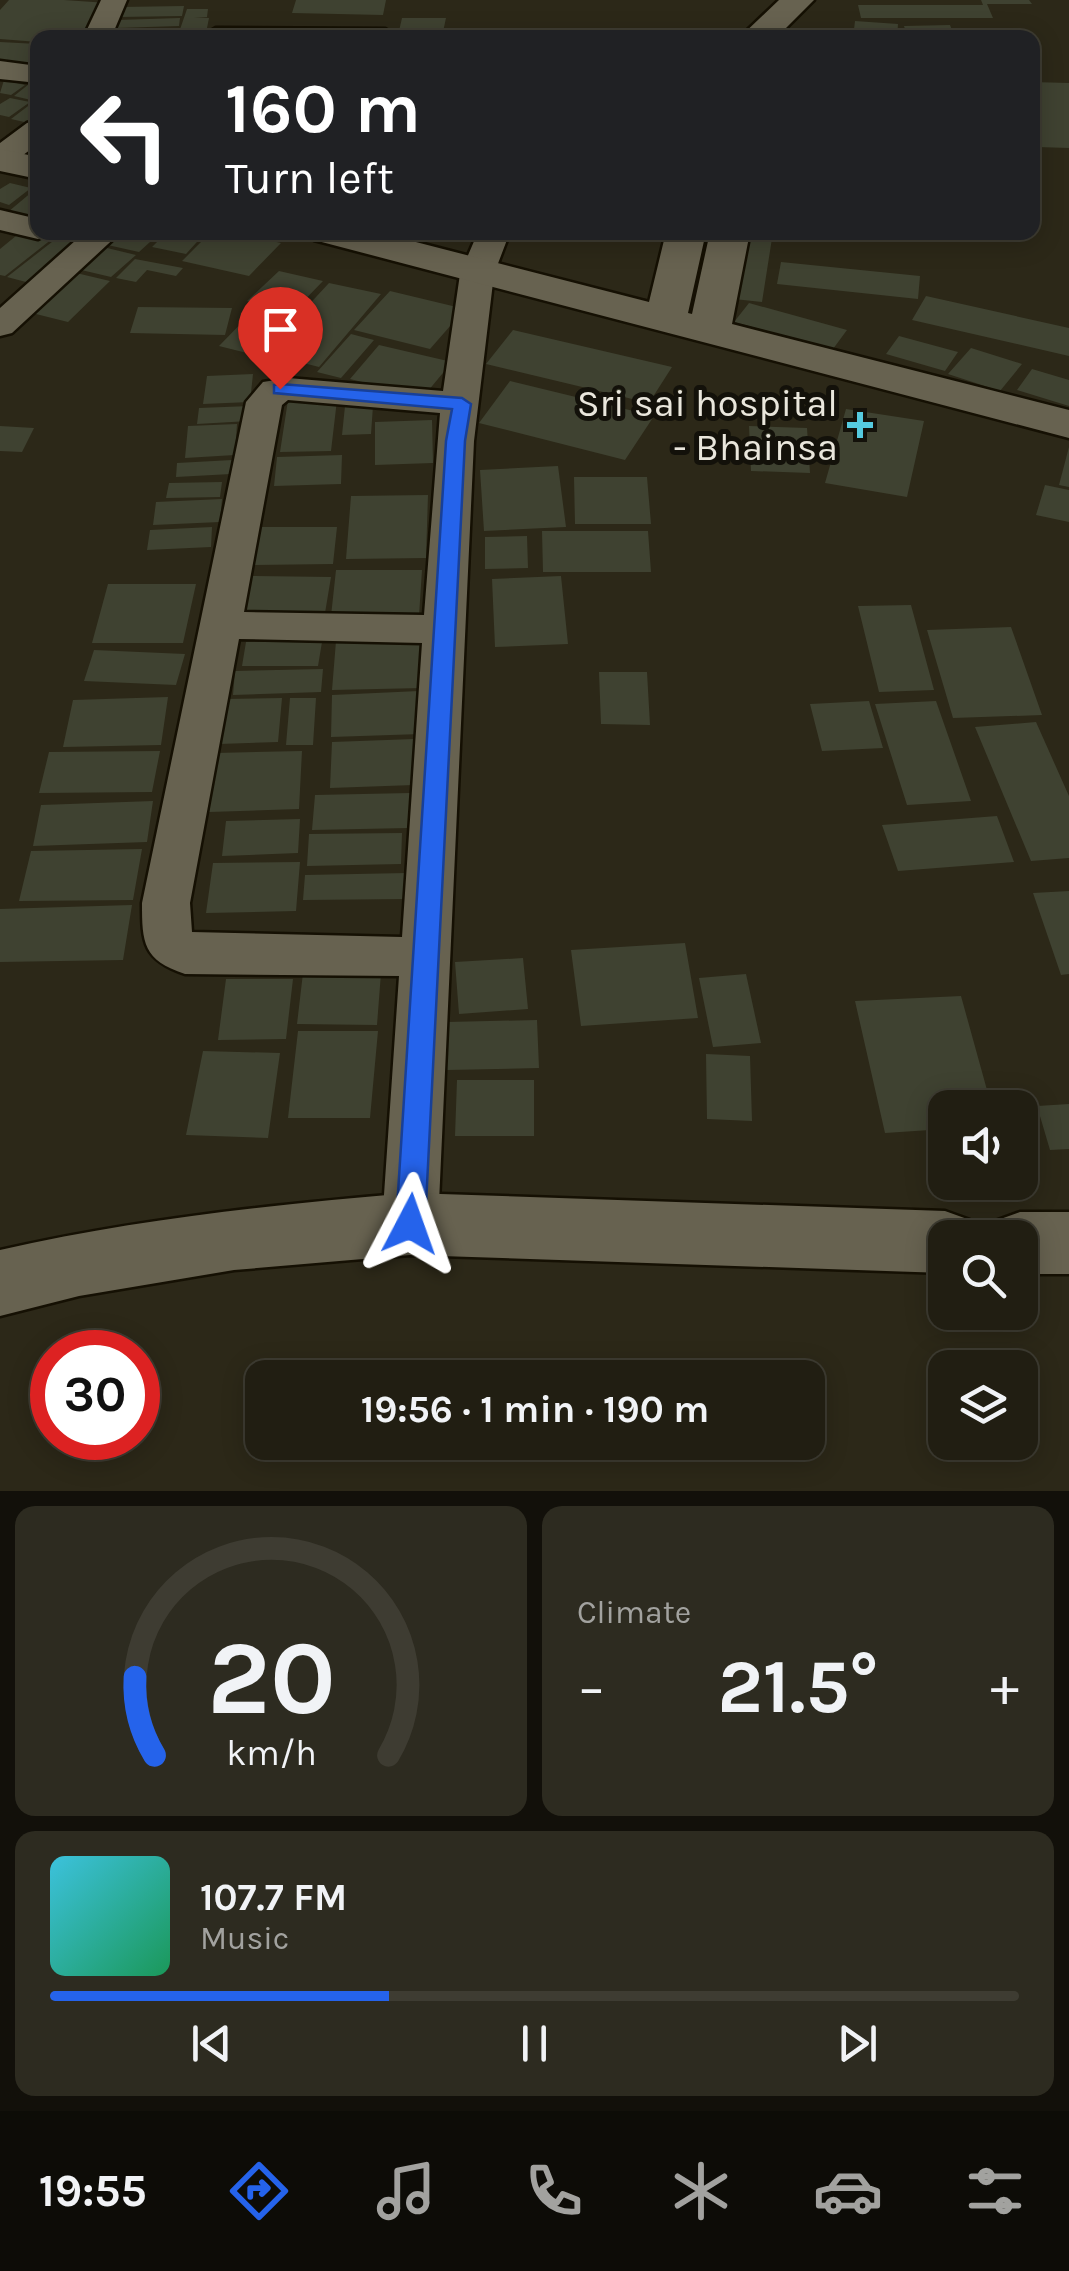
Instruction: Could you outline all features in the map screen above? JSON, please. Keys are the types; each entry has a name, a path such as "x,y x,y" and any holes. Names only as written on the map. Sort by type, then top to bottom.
{"main road":[{"path":"765,30 798,0"},
{"path":"798,30 830,0"},
{"path":"0,159 30,166"},
{"path":"356,240 1069,424"},
{"path":"666,318 684,240"},
{"path":"710,330 728,240"},
{"path":"0,1283 80,1264 234,1239 410,1224 928,1241"},
{"path":"1038,1243 1069,1244"}],"street":[{"path":"101,30 114,0"},
{"path":"218,30 228,0"},
{"path":"0,70 30,73"},
{"path":"0,159 30,135"},
{"path":"0,220 30,227"},
{"path":"0,326 98,240"},
{"path":"410,1224 455,441 477,274 491,240"},
{"path":"0,288 33,300"},
{"path":"427,957 186,954 167,940 166,904 261,414 270,394 288,389 462,404"},
{"path":"219,625 446,629"}],"building":[{"path":"9,0 108,3 86,30 30,30 30,41 0,39 0,10"},
{"path":"296,0 386,0 383,15 292,13"},
{"path":"981,0 1029,0 1032,4 987,4 993,18 861,18 858,5 983,5"},
{"path":"184,6 182,16 119,17 121,7"},
{"path":"187,9 208,9 207,17 194,17 209,18 207,30 180,30"},
{"path":"180,18 179,26 116,28 117,20"},
{"path":"402,18 446,18 443,30 399,30"},
{"path":"855,21 898,24 898,30 854,30"},
{"path":"950,25 952,30 905,30 904,26"},
{"path":"0,42 30,44 30,64 0,62"},
{"path":"4,80 25,85 11,95 0,93"},
{"path":"1040,82 1069,83 1069,148 1040,147"},
{"path":"29,84 30,84 30,100 14,96"},
{"path":"10,98 30,102 9,117 0,115 0,104"},
{"path":"30,105 30,123 11,119"},
{"path":"10,183 30,188 9,205 0,202 0,189"},
{"path":"30,194 30,216 8,212"},
{"path":"22,231 30,233 30,240 51,240 5,276 0,275 0,249"},
{"path":"54,240 75,242 26,282 7,277"},
{"path":"107,240 152,240 139,252 103,244"},
{"path":"159,240 199,240 186,254 152,247"},
{"path":"203,240 281,243 249,276 182,261"},
{"path":"745,240 772,240 762,302 734,299"},
{"path":"103,247 136,255 111,277 77,269"},
{"path":"135,259 183,268 176,276 147,270 136,282 116,278"},
{"path":"781,262 920,276 918,299 777,284"},
{"path":"279,271 323,281 293,312 247,301"},
{"path":"72,272 110,281 68,322 28,312"},
{"path":"329,283 381,294 319,367 264,353"},
{"path":"390,291 465,309 430,349 354,330"},
{"path":"926,296 1069,328 1069,356 912,320"},
{"path":"749,303 847,330 833,349 734,322"},
{"path":"138,307 232,308 225,335 130,333"},
{"path":"255,309 290,317 255,355 219,346"},
{"path":"513,330 672,367 649,403 486,364"},
{"path":"351,334 374,340 341,378 317,372"},
{"path":"899,336 958,352 945,371 886,354"},
{"path":"379,345 452,362 423,397 350,379"},
{"path":"971,348 1022,364 1000,391 948,374"},
{"path":"1032,369 1069,380 1069,406 1017,390"},
{"path":"253,374 250,402 203,404 207,376"},
{"path":"510,381 654,416 625,460 479,423"},
{"path":"288,400 337,400 331,451 280,452"},
{"path":"250,406 249,421 197,424 199,408"},
{"path":"345,406 373,406 371,434 342,435"},
{"path":"846,409 924,421 907,497 825,483"},
{"path":"432,420 433,463 375,465 375,422"},
{"path":"237,424 235,455 185,458 188,426"},
{"path":"0,426 34,428 22,452 0,451"},
{"path":"749,426 807,428 810,473 751,471"},
{"path":"1069,447 1069,487 1059,485"},
{"path":"342,455 341,484 274,486 277,457"},
{"path":"232,460 231,474 176,477 177,463"},
{"path":"558,466 566,527 484,531 480,470"},
{"path":"574,477 647,477 651,524 575,524"},
{"path":"222,482 220,497 166,498 169,483"},
{"path":"1045,485 1069,490 1069,522 1036,515"},
{"path":"428,495 426,558 346,559 351,496"},
{"path":"222,499 220,522 153,525 156,502"},
{"path":"212,527 211,547 147,550 150,530"},
{"path":"259,527 337,527 333,564 253,565"},
{"path":"542,531 648,531 651,572 543,572"},
{"path":"527,536 528,568 485,569 485,537"},
{"path":"336,570 422,570 419,616 331,616"},
{"path":"250,576 331,577 325,613 243,612"},
{"path":"561,576 568,644 495,647 492,579"},
{"path":"108,584 196,584 183,643 92,643"},
{"path":"911,605 934,690 879,692 858,606"},
{"path":"1011,627 1042,715 953,718 927,630"},
{"path":"425,640 423,688 332,690 336,641"},
{"path":"246,642 322,642 318,666 242,666"},
{"path":"94,650 185,654 176,685 84,681"},
{"path":"323,669 321,692 233,695 235,671"},
{"path":"599,672 647,672 650,725 601,724"},
{"path":"419,691 421,734 331,737 332,695"},
{"path":"168,697 161,745 63,747 73,700"},
{"path":"282,698 278,742 219,744 225,699"},
{"path":"290,698 316,698 313,745 286,745"},
{"path":"869,701 883,748 822,751 810,704"},
{"path":"936,701 971,801 907,805 875,704"},
{"path":"1036,722 1069,796 1069,858 1031,861 975,727"},
{"path":"414,739 414,785 330,788 332,742"},
{"path":"160,751 152,792 39,793 49,752"},
{"path":"302,751 299,809 209,812 216,753"},
{"path":"410,793 409,828 312,830 315,795"},
{"path":"153,801 147,842 33,846 41,805"},
{"path":"997,816 1014,862 898,871 882,825"},
{"path":"300,819 298,853 222,856 226,821"},
{"path":"402,833 401,864 307,866 309,834"},
{"path":"142,849 133,900 19,901 31,851"},
{"path":"300,862 296,911 206,913 213,863"},
{"path":"407,873 406,899 303,900 305,875"},
{"path":"1069,891 1069,974 1061,975 1033,893"},
{"path":"132,905 123,960 0,962 0,909"},
{"path":"685,943 698,1018 581,1026 571,950"},
{"path":"523,958 528,1009 459,1014 455,962"},
{"path":"303,973 381,973 377,1025 297,1024"},
{"path":"746,974 761,1043 713,1047 699,978"},
{"path":"226,979 293,979 286,1039 218,1040"},
{"path":"961,996 987,1090 928,1090 928,1130 885,1133 855,1001"},
{"path":"537,1020 539,1068 447,1070 447,1022"},
{"path":"298,1031 378,1031 370,1118 288,1118"},
{"path":"203,1051 280,1053 268,1138 186,1135"},
{"path":"706,1054 750,1056 752,1121 707,1119"},
{"path":"457,1080 534,1080 534,1136 455,1136"},
{"path":"1069,1104 1069,1149 1050,1150 1038,1106"}],"place":[{"name":"Sri sai hospital - Bhainsa","path":"860,425"}],"route":[{"path":"280,389 462,404 455,441 410,1224"}]}
